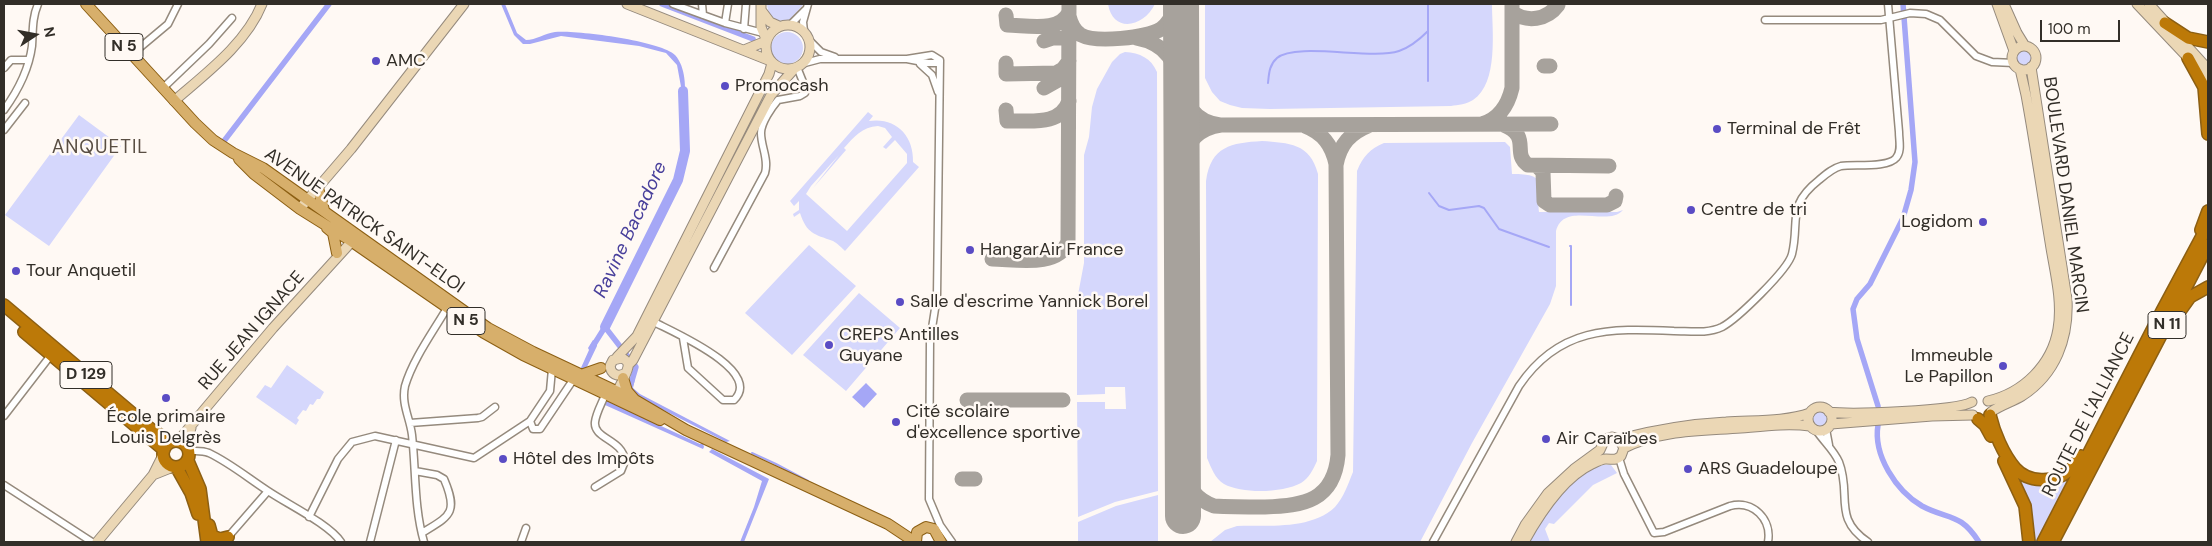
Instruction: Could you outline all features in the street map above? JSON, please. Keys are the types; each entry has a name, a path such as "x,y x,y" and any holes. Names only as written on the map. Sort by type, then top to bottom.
{"highway":[{"path":"2165,23 2188,38 2208,42"},
{"path":"2188,58 2204,87 2208,134"},
{"path":"2190,260 2208,210"},
{"name":"ROUTE DE L'ALLIANCE","path":"2043,542 2208,225"},
{"name":"ROUTE DE L'ALLIANCE","path":"2054,542 2208,245"},
{"path":"2124,404 2138,387 2190,297 2208,287"},
{"name":"D 129","path":"4,305 177,450 200,489 207,542"},
{"name":"D 129","path":"4,315 51,355 177,450"},
{"path":"1990,413 1996,433 2015,468 2024,474 2042,480 2068,472 2109,413"},
{"path":"1975,417 1988,429 2022,499 2028,520 2029,542"},
{"path":"175,468 184,466 177,450"},
{"name":"D 129","path":"177,450 166,463 175,468 191,492 197,509 200,542"},
{"path":"200,489 212,536 226,540"}],"main road":[{"name":"AVENUE PATRICK SAINT-ELOI","path":"86,4 162,89 210,136 233,153 254,174 300,209 353,237 488,328 577,377 589,383 618,392 686,430 888,524 915,542"},
{"path":"174,101 208,72 229,50 254,19 262,4"},
{"path":"300,209 464,4"},
{"path":"627,4 744,50 781,68 798,66"},
{"name":"BOULEVARD DANIEL MARCIN","path":"1988,401 2011,393 2026,383 2040,369 2055,340 2059,320 2059,301 2026,95 1997,4"},
{"path":"2004,4 2025,46 2015,59 2031,67"},
{"path":"2138,4 2208,79"},
{"path":"2149,4 2208,70"},
{"path":"761,7 770,22 779,26"},
{"path":"628,368 617,375 613,373 610,366 637,336 769,74 770,61 761,7"},
{"path":"606,396 616,395 618,392 628,368 654,322 771,95 809,53 809,40 804,31 790,24 779,26 765,38 744,50"},
{"name":"BOULEVARD DANIEL MARCIN","path":"1990,413 2019,398 2040,381 2055,362 2060,352 2067,320 2067,299 2031,67 2035,62 2036,54 2032,48 2025,46"},
{"name":"AVENUE PATRICK SAINT-ELOI","path":"233,153 263,168 324,210 353,237 447,308 484,333 551,372 577,377"},
{"path":"318,188 324,210"},
{"path":"317,219 333,233 336,257"},
{"name":"RUE JEAN IGNACE","path":"153,475 188,438 194,422 353,237"},
{"path":"577,377 601,368 618,356"},
{"path":"618,356 624,359 628,368 627,391 634,400"},
{"path":"589,383 601,368"},
{"name":"AVENUE PATRICK SAINT-ELOI","path":"589,383 606,396 670,425 686,430"},
{"path":"1516,542 1525,524 1548,493 1562,478 1601,448 1603,442 1608,438 1619,439 1658,429 1705,423 1794,417 1810,413 1819,407 1829,412 1849,413 1960,406 1979,398 1991,404 1990,413 1983,419 1975,417 1932,416 1813,428 1765,426 1674,433 1647,439 1624,448 1613,459 1588,466 1558,492 1524,542"},
{"path":"1972,402 1970,409 1975,417"},
{"path":"1829,412 1832,418 1829,426"},
{"path":"1810,413 1808,420 1813,428"},
{"path":"1619,439 1624,448"},
{"path":"1601,448 1602,453 1613,459"},
{"path":"97,542 153,475 175,468"},
{"name":"AVENUE PATRICK SAINT-ELOI","path":"888,524 918,530 923,527 932,528 936,532 939,541"},
{"path":"915,542 915,535 918,530"}],"street":[{"path":"4,110 21,82 29,60 34,13 38,4"},
{"path":"131,55 168,24 178,4"},
{"path":"674,4 765,38"},
{"path":"702,4 702,16"},
{"path":"725,23 728,4"},
{"path":"744,29 746,4"},
{"path":"1433,542 1520,386 1530,370 1542,360 1566,342 1586,335 1625,330 1703,332 1724,326 1742,312 1789,262 1793,249 1797,206 1816,181 1842,166 1889,163 1897,157 1900,140 1888,4"},
{"path":"790,24 806,7"},
{"path":"804,31 806,7"},
{"path":"1765,20 1881,20 1910,13 1932,16 1946,26 1976,56 1987,61 1998,62 2015,59"},
{"path":"162,89 209,44 232,18"},
{"path":"809,40 820,52 841,59"},
{"path":"714,268 765,173 766,161 761,135 762,128 778,100 800,96 805,93 805,87 798,66 814,59 907,59 932,55 940,61"},
{"path":"907,59 924,66 932,75 940,106"},
{"path":"4,68 11,60 29,60"},
{"path":"916,62 940,61"},
{"path":"940,61 937,296 930,341 930,498 937,518 952,542"},
{"path":"4,130 25,103"},
{"path":"424,542 410,423 405,409 406,385 418,359 447,308"},
{"path":"654,322 711,352 732,370 740,381 741,386 734,400 723,400 690,370 683,338"},
{"path":"4,416 51,355"},
{"path":"309,517 338,458 352,442 375,436 474,458 530,421 548,394 551,384 551,372"},
{"path":"530,421 533,429 540,429 577,377"},
{"path":"595,487 621,472 625,460 622,449 614,441 599,434 595,428 594,423 606,396"},
{"path":"410,423 478,418 495,407"},
{"path":"1829,426 1830,448"},
{"path":"1813,428 1830,448 1840,464 1849,523 1857,534 1868,542"},
{"path":"370,542 396,440"},
{"path":"177,450 208,452 309,517 338,537 341,542"},
{"path":"1613,459 1624,474 1654,533 1664,532 1730,506 1740,504 1748,506 1760,514 1767,525 1768,542"},
{"path":"415,471 437,475 444,479 452,508 448,516 422,533"},
{"path":"4,486 92,542"},
{"path":"226,540 268,491"},
{"path":"521,542 526,528"}],"shaded area":[{"path":"767,4 804,4 789,20 781,21 771,16"},
{"path":"1108,4 1155,4 1144,18 1129,24 1116,20 1111,14"},
{"path":"1205,4 1492,4 1493,41 1487,81 1481,92 1473,100 1451,106 1270,109 1242,108 1230,105 1220,101 1212,92 1205,78"},
{"path":"787,32 799,36 803,48 799,60 787,64 775,60 771,48 775,36"},
{"path":"2025,48 2031,51 2034,57 2031,63 2025,66 2019,63 2016,57 2019,51"},
{"path":"1125,52 1144,57 1152,63 1157,72 1158,491 1115,502 1078,517 1077,402 1105,402 1105,409 1126,409 1125,387 1105,387 1105,394 1077,395 1077,300 1084,263 1084,155 1097,89 1112,62"},
{"path":"868,112 873,116 869,121 887,122 901,130 910,144 913,162 919,167 845,251 833,241 812,232 805,225 800,213 794,217 793,214 799,210 799,201 794,206 790,201","holes":["872,127 885,128 892,137 883,147 886,149 895,140 907,154 907,163 847,231 806,194 859,133"]},
{"path":"79,115 121,146 49,246 5,215"},
{"path":"1262,141 1289,144 1304,150 1310,156 1318,174 1317,461 1310,474 1301,483 1284,489 1252,491 1232,487 1221,482 1207,458 1206,181 1212,160 1218,153 1232,145"},
{"path":"1505,142 1510,147 1512,174 1531,176 1536,178 1538,182 1539,212 1617,212 1623,210 1616,215 1607,217 1577,215 1568,217 1561,222 1556,231 1556,286 1550,304 1472,443 1420,542 1210,542 1225,530 1237,526 1289,525 1314,520 1335,507 1343,495 1353,472 1357,171 1364,157 1384,143"},
{"path":"809,245 856,286 792,355 745,313"},
{"path":"859,293 900,328 846,391 803,355"},
{"path":"287,365 324,392 313,405 310,404 306,411 303,410 297,418 299,420 296,425 256,397 265,385 271,388"},
{"path":"1820,410 1826,413 1829,419 1826,425 1820,428 1814,425 1811,419 1814,413"},
{"path":"1603,465 1611,465 1617,473 1593,485 1554,524 1549,523 1545,529 1550,542 1527,542 1559,497 1581,477"},
{"path":"2072,474 2038,542 2031,542 2018,475"},
{"path":"1158,495 1158,542 1078,542 1078,522 1116,506"}],"water":[{"path":"501,4 505,4 517,33 526,40 555,32 581,33 637,41 667,50 679,60 683,72 685,85 684,103 677,65 666,53 639,46 561,36 523,44 514,35"},
{"path":"593,340 597,342 597,346 585,371 580,370 589,350 588,348"},
{"path":"631,377 635,379 633,388 640,394 730,441 726,442 634,395 628,385"},
{"path":"866,383 877,394 864,408 852,397"},
{"path":"607,401 700,444 703,443 704,447 703,449 605,405"},
{"path":"712,449 769,479 744,542 740,542 762,481 709,452"}],"waterway":[{"path":"224,141 329,4"},
{"path":"662,4 753,39"},
{"path":"1428,4 1428,81"},
{"path":"1878,406 1857,339 1853,309 1857,299 1870,284 1903,218 1911,190 1915,162 1903,4"},
{"path":"1268,83 1272,64 1277,58 1287,53 1300,51 1387,53 1399,51 1407,47 1428,31"},
{"name":"Ravine Bacadore","path":"605,327 678,180 685,151 683,91"},
{"path":"1429,193 1439,206 1449,210 1479,206 1484,208 1499,229 1549,247"},
{"path":"1570,246 1571,305"},
{"path":"593,346 605,327 636,367 631,384"},
{"path":"1878,425 1879,448 1888,471 1895,482 1922,506 1959,521 1972,532 1979,542"},
{"path":"752,453 776,464 775,467"},
{"path":"776,464 808,481"}],"taxiway":[{"path":"992,259 1046,259 1055,256 1063,250 1068,242 1069,4"},
{"path":"1069,16 1073,27 1081,35 1098,39 1133,37 1154,32 1164,27 1178,4"},
{"path":"1482,124 1498,115 1508,100 1512,88 1512,4"},
{"path":"1512,12 1530,19 1543,17 1553,10 1557,4"},
{"path":"1006,15 1007,25 1042,26 1059,23 1065,19 1069,12"},
{"path":"1044,41 1060,38"},
{"path":"1136,38 1156,45 1168,56 1176,69 1185,97 1192,110 1203,119 1220,125"},
{"path":"1006,63 1006,74 1056,73 1063,69 1069,61"},
{"path":"1544,66 1550,66"},
{"path":"1044,88 1060,79"},
{"path":"1006,110 1007,121 1043,120 1059,115 1069,101"},
{"path":"1182,163 1184,155 1195,137 1206,129 1221,125 1551,124"},
{"path":"1183,468 1193,492 1202,500 1214,506 1265,507 1292,505 1314,498 1330,482 1338,455 1336,165 1340,151 1347,140 1370,125"},
{"path":"1504,125 1517,135 1521,155 1528,165 1609,166"},
{"path":"1305,126 1317,132 1326,140 1336,164"},
{"path":"1537,166 1543,172 1544,201 1550,205 1607,205 1615,201 1616,196"},
{"path":"967,400 1063,400"},
{"path":"962,479 975,479"}],"runway":[{"path":"1181,4 1183,516"}],"place":[{"name":"AMC","path":"376,61"},
{"name":"Promocash","path":"725,86"},
{"name":"Terminal de Frêt","path":"1717,129"},
{"name":"Centre de tri","path":"1691,210"},
{"name":"Logidom","path":"1983,222"},
{"name":"HangarAir France","path":"970,250"},
{"name":"Tour Anquetil","path":"16,271"},
{"name":"Salle d'escrime Yannick Borel","path":"900,302"},
{"name":"CREPS Antilles Guyane","path":"829,345"},
{"name":"Immeuble Le Papillon","path":"2003,366"},
{"name":"École primaire Louis Delgrès","path":"166,398"},
{"name":"Cité scolaire d'excellence sportive","path":"896,422"},
{"name":"Air Caraïbes","path":"1546,439"},
{"name":"Hôtel des Impôts","path":"503,459"},
{"name":"ARS Guadeloupe","path":"1688,469"}],"district":[{"name":"ANQUETIL","path":"100,148"}]}
